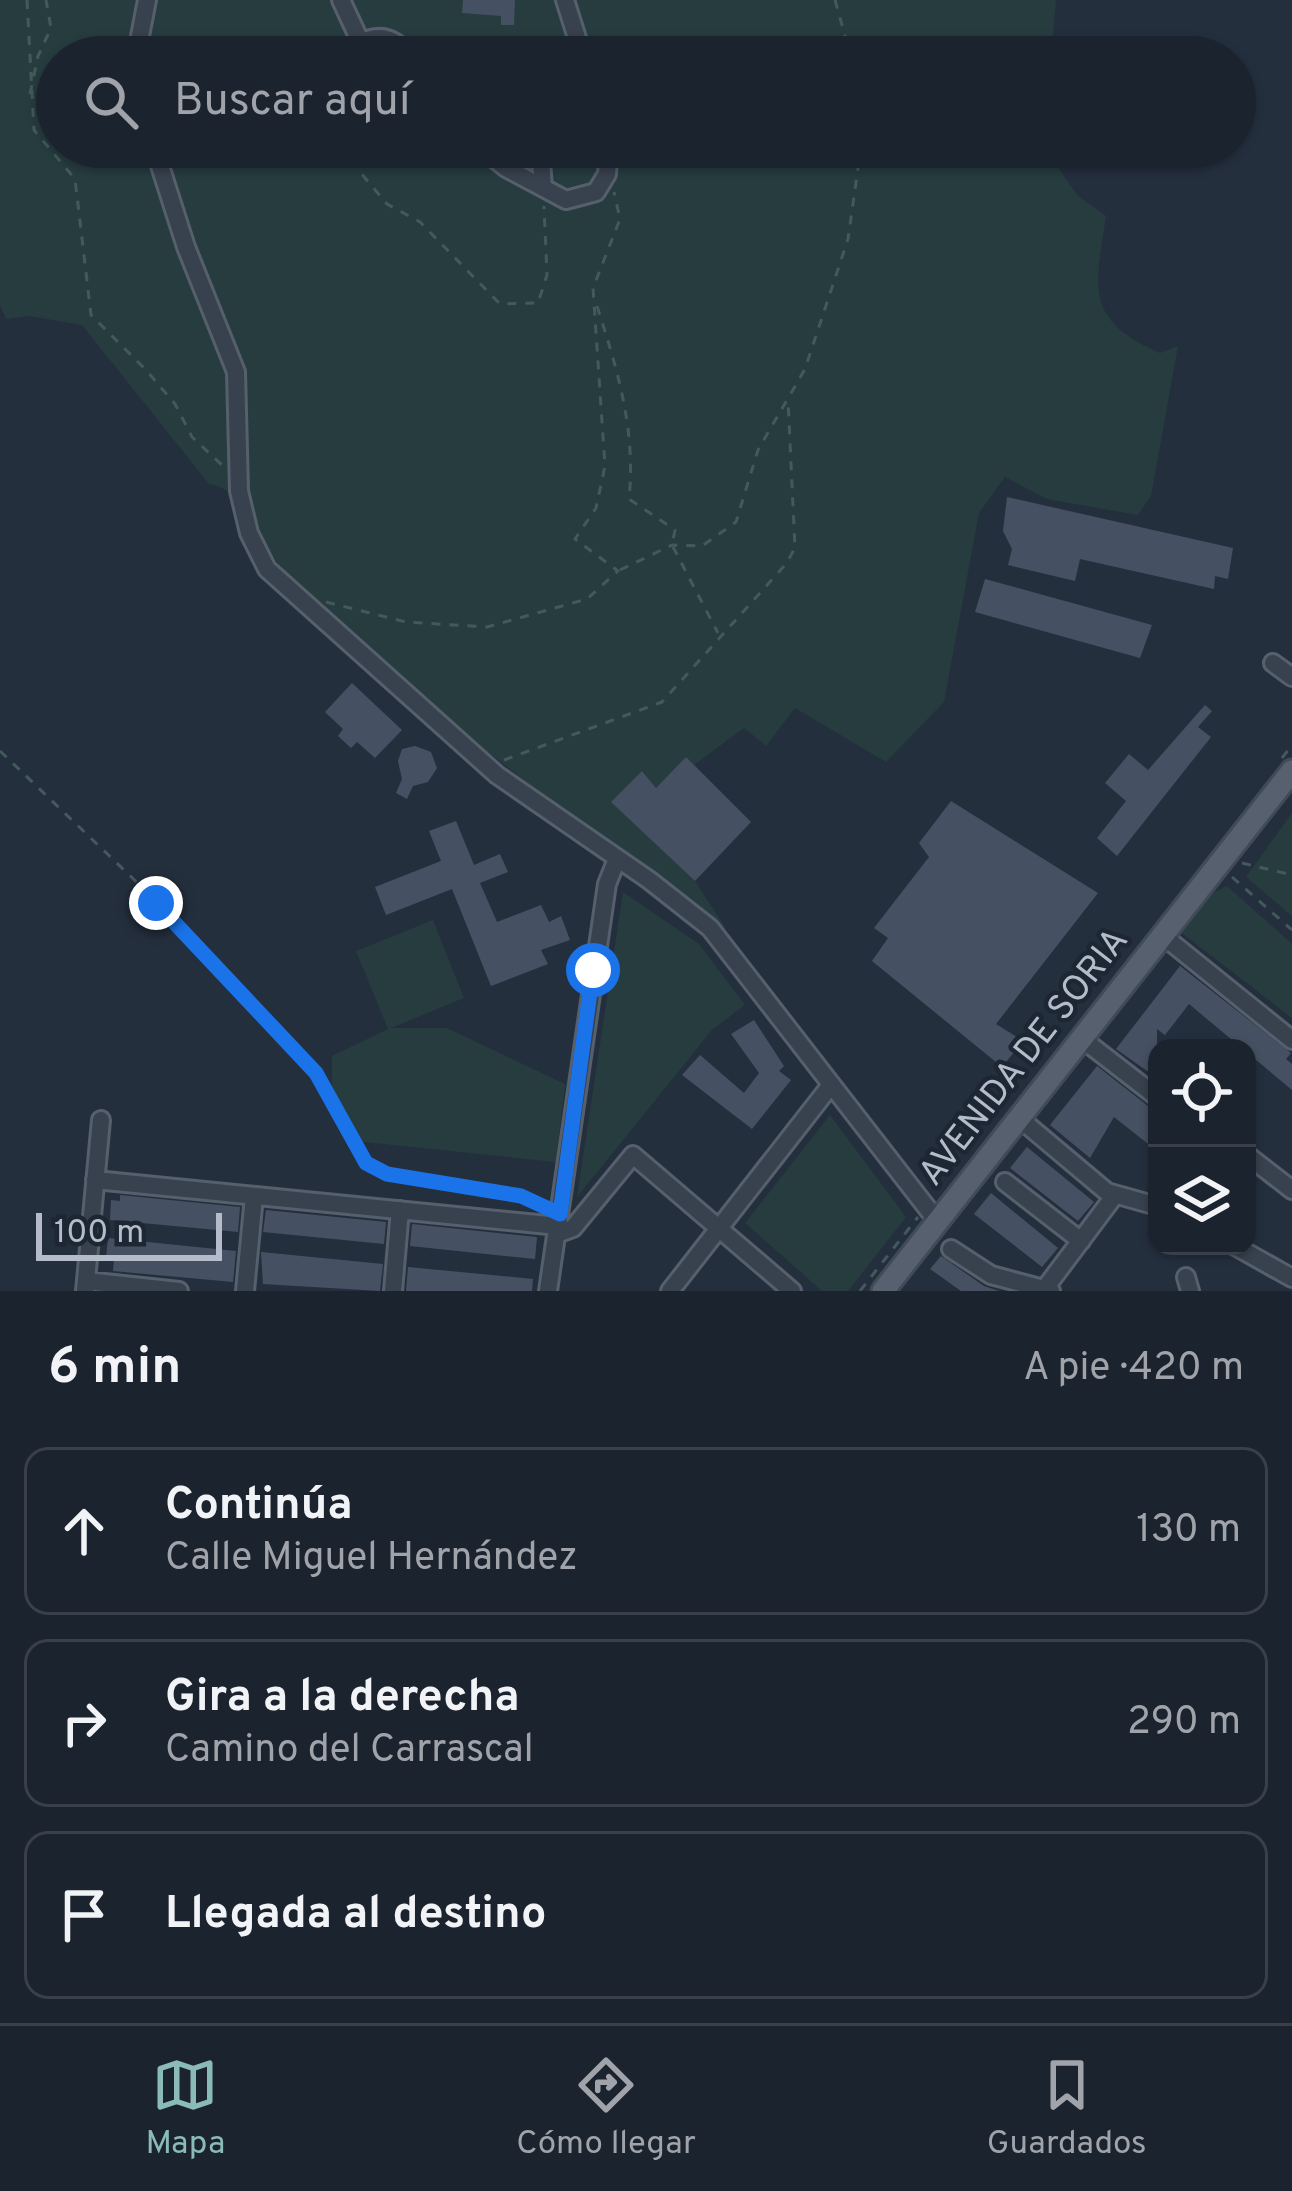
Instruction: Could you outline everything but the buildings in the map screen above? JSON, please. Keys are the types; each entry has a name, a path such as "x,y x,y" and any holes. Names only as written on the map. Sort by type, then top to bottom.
{"main road":[{"name":"AVENIDA DE SORIA","path":"883,1291 929,1218 1019,1118 1292,771"}],"street":[{"path":"140,36 146,0"},
{"path":"341,0 353,36"},
{"path":"565,0 576,36"},
{"path":"161,168 186,247 236,372 243,516 257,551 284,587 488,767 710,928 929,1218"},
{"path":"512,168 566,200 596,192 608,168"},
{"path":"542,168 543,188"},
{"path":"1273,663 1292,677"},
{"path":"548,1291 607,884 617,859"},
{"path":"1162,935 1292,1040"},
{"path":"1081,1038 1148,1090"},
{"path":"670,1291 831,1085"},
{"path":"1019,1118 1115,1196 1148,1204"},
{"path":"101,1120 85,1286 179,1291"},
{"path":"95,1180 573,1228 633,1155 792,1291"},
{"path":"1256,1162 1292,1190"},
{"path":"1005,1182 1081,1241"},
{"path":"245,1291 254,1196"},
{"path":"951,1249 991,1275 1047,1290 1115,1196"},
{"path":"393,1291 400,1210"},
{"path":"1251,1255 1292,1278"}],"path":[{"path":"27,0 29,96 36,132"},
{"path":"46,0 51,28 47,36"},
{"path":"835,0 849,36"},
{"path":"29,96 36,65"},
{"path":"66,168 75,178 92,315 175,404 192,437 239,477"},
{"path":"357,168 387,204 420,222 500,304 538,304 547,275 543,188"},
{"path":"310,606 318,600 406,622 487,627 587,599 619,571 672,545 702,546 736,522 752,465 800,385 848,239 858,168"},
{"path":"608,174 620,219 593,288 619,375 634,450 629,499 675,530 672,545 719,634"},
{"path":"595,298 605,466 596,508 576,544 619,571"},
{"path":"488,767 662,702 786,564 795,548 788,400"},
{"path":"0,751 173,917 316,1073 366,1163 387,1174 521,1196 558,1224"},
{"path":"1220,861 1292,875"},
{"path":"1220,861 1292,930"},
{"name":"AVENIDA DE SORIA","path":"860,1291 929,1218"}],"green space":[{"path":"0,0 1056,0 1053,36 36,36 36,168 1058,168 1077,195 1106,216 1098,281 1106,313 1117,327 1160,353 1178,346 1151,496 1138,515 1047,499 1005,477 979,513 944,702 886,762 795,708 766,746 744,728 694,765 686,758 656,788 643,772 612,802 695,881 727,930 475,742 301,591 276,561 248,512 225,489 209,484 82,325 29,316 6,319 0,305"},
{"path":"1292,813 1292,916 1246,877"},
{"path":"1227,886 1292,944 1292,1018 1179,931 1203,898"},
{"path":"623,892 699,944 745,1005 712,1030 577,1197"},
{"path":"433,920 464,998 391,1028 447,1028 565,1084 556,1162 356,1141 332,1086 332,1056 388,1029 356,951"},
{"path":"830,1115 906,1217 848,1291 822,1291 745,1223"}],"route":[{"path":"156,903 316,1073 366,1163 387,1174 521,1196 560,1214 593,970"}]}
